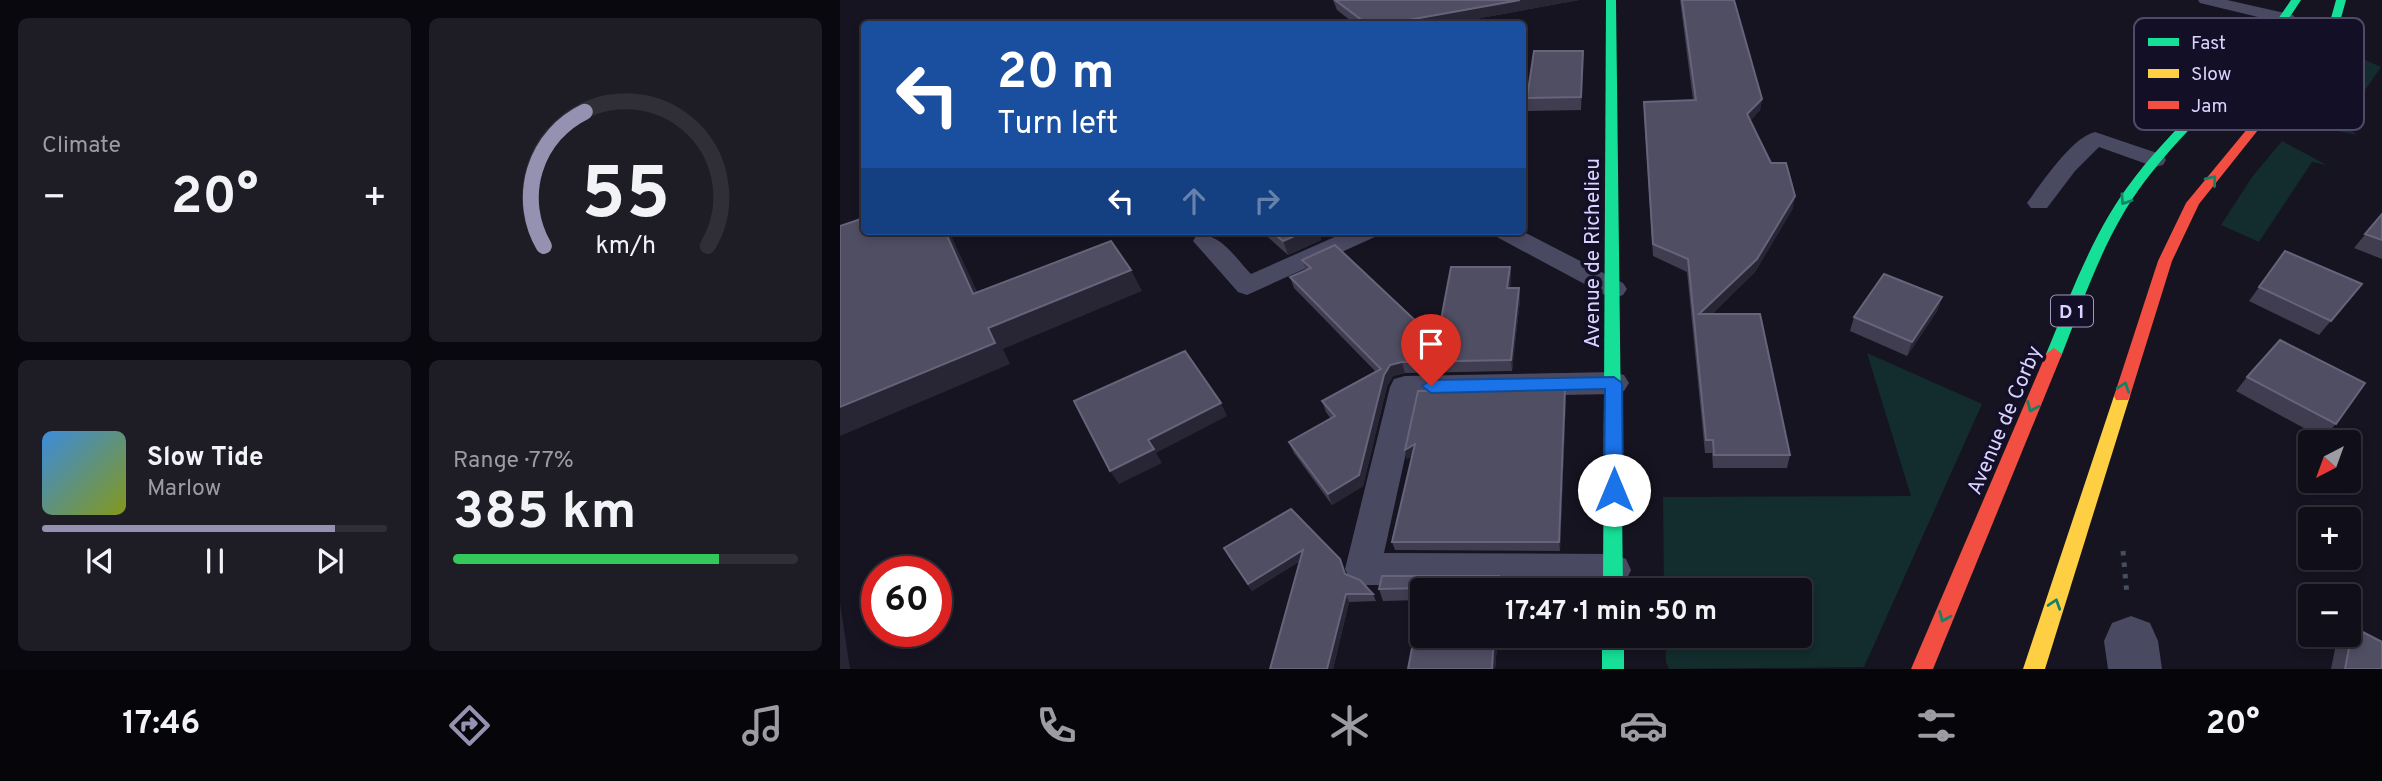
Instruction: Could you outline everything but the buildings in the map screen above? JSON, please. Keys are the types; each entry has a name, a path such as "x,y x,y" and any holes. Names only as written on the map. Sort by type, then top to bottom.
{"main road":[{"name":"Avenue de Richelieu","path":"1611,0 1613,578"},
{"name":"Avenue de Corby","path":"2287,18 2296,0"},
{"path":"2336,18 2341,0"},
{"name":"Avenue de Corby","path":"1922,669 2102,240 2124,200 2155,160 2184,130"},
{"path":"2034,669 2165,261 2193,203 2252,130"},
{"path":"1613,648 1613,669"}],"lane":[{"path":"2206,0 2283,18"},
{"path":"2039,203 2067,166 2095,138 2155,160"},
{"path":"1205,241 1247,286 1359,235"},
{"path":"1512,235 1614,289"},
{"path":"1568,578 1363,569 1405,387 1614,383"}],"green space":[{"path":"2364,59 2381,67 2364,91"},
{"path":"2335,130 2351,130 2357,135"},
{"path":"2282,141 2327,165 2312,162 2259,242 2221,225 2252,177"},
{"path":"1867,353 1982,404 1864,667 1669,669 1665,648 1812,648 1812,578 1664,578 1663,497 1911,496"}],"traffic: fast":[{"path":"1611,0 1613,578"},
{"path":"2285,18 2296,0"},
{"path":"2336,18 2341,0"},
{"path":"2054,354 2085,278 2122,205 2155,160 2183,130"},
{"path":"1613,648 1613,669"}],"traffic: slow":[{"path":"2034,669 2122,396"}],"traffic: jam":[{"path":"2122,396 2165,261 2193,203 2252,130"},
{"path":"1922,669 2054,354"}],"route":[{"path":"1431,386 1614,383 1614,490"}]}
